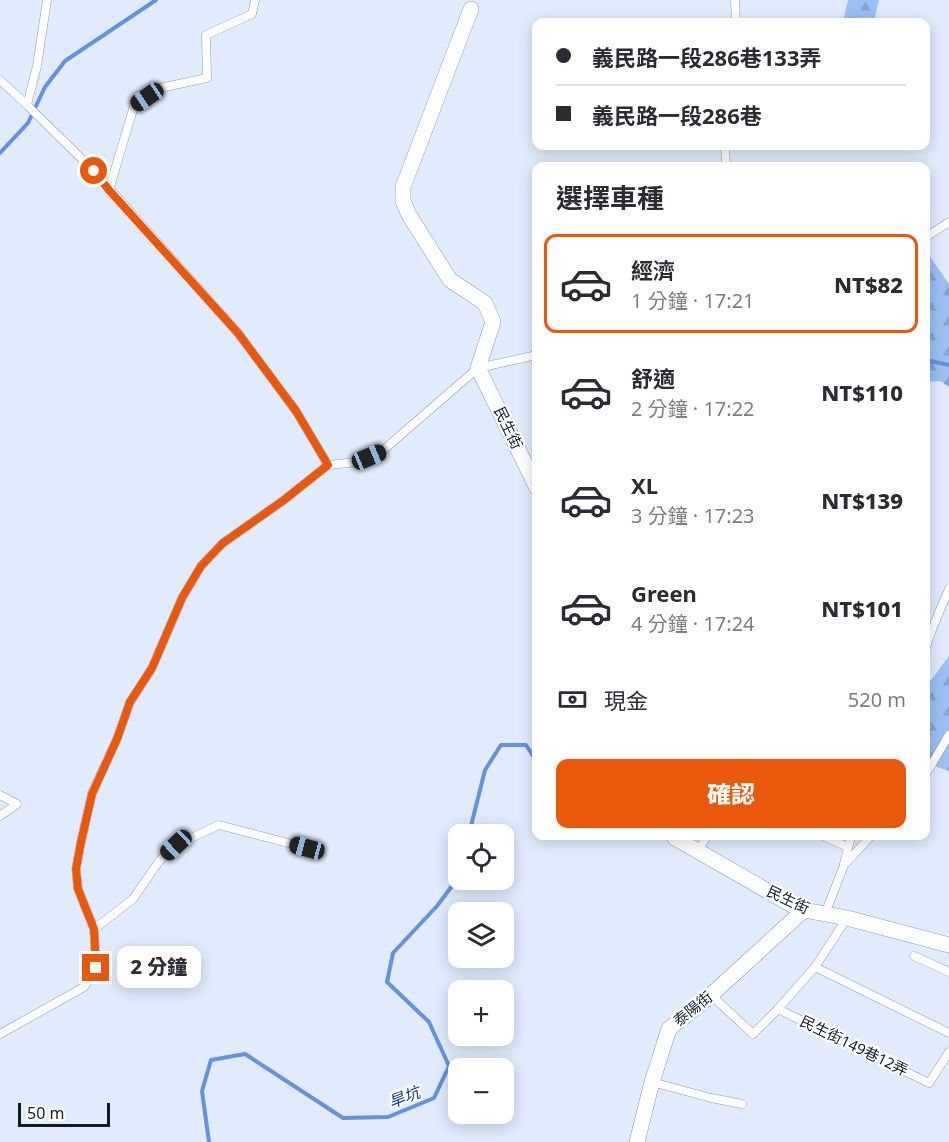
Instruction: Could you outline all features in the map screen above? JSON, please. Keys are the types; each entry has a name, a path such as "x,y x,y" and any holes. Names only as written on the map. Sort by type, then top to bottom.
{"street":[{"path":"471,9 404,187 404,201 409,215 450,280 485,303 493,322 478,368"},
{"name":"民生街","path":"478,368 532,475"},
{"name":"民生街","path":"679,840 804,910 847,918 949,945"},
{"name":"泰陽街","path":"637,1142 652,1082 669,1029 804,910"}],"lane":[{"path":"28,106 37,66 47,0"},
{"path":"109,190 134,106 160,88 207,78 206,35 252,14 255,0"},
{"path":"735,0 736,18"},
{"path":"0,81 94,171 238,333 296,411 328,465"},
{"path":"930,234 949,222"},
{"path":"0,1033 84,987 96,968 94,929 78,889 76,869 92,794 117,739 130,702 152,668 182,598 201,566 223,543 284,500 328,465 357,462 381,452 478,368 532,356"},
{"path":"930,631 949,589"},
{"path":"930,767 949,735"},
{"path":"0,795 17,804 0,816"},
{"path":"94,929 133,899 159,860 176,845 219,825 307,848"},
{"path":"698,851 705,840"},
{"path":"832,840 848,847"},
{"path":"825,914 844,865 850,840"},
{"path":"844,865 867,840"},
{"path":"711,994 753,1034 815,967 847,918"},
{"path":"914,956 949,972"},
{"path":"815,967 949,1033"},
{"name":"民生街149巷12弄","path":"778,1009 929,1083 949,1052"},
{"path":"652,1082 742,1104"}],"green space":[{"path":"848,0 879,0 875,18 844,18"},
{"path":"930,257 949,284 949,387 940,381 930,382"},
{"path":"949,656 949,771 930,764 930,682"}],"waterway":[{"path":"0,153 28,123 45,87 65,61 156,0"},
{"name":"旱坑","path":"930,361 949,365"},
{"name":"旱坑","path":"472,824 485,770 501,745 526,745 532,754"},
{"name":"旱坑","path":"209,1142 202,1091 211,1060 245,1054 343,1118 388,1117 434,1098 449,1066 429,1022 387,982 393,953 449,890"}],"route":[{"path":"94,171 238,333 296,411 328,465 284,500 223,543 201,566 182,598 152,668 130,702 117,739 92,794 76,869 78,889 94,929 96,968"}]}
